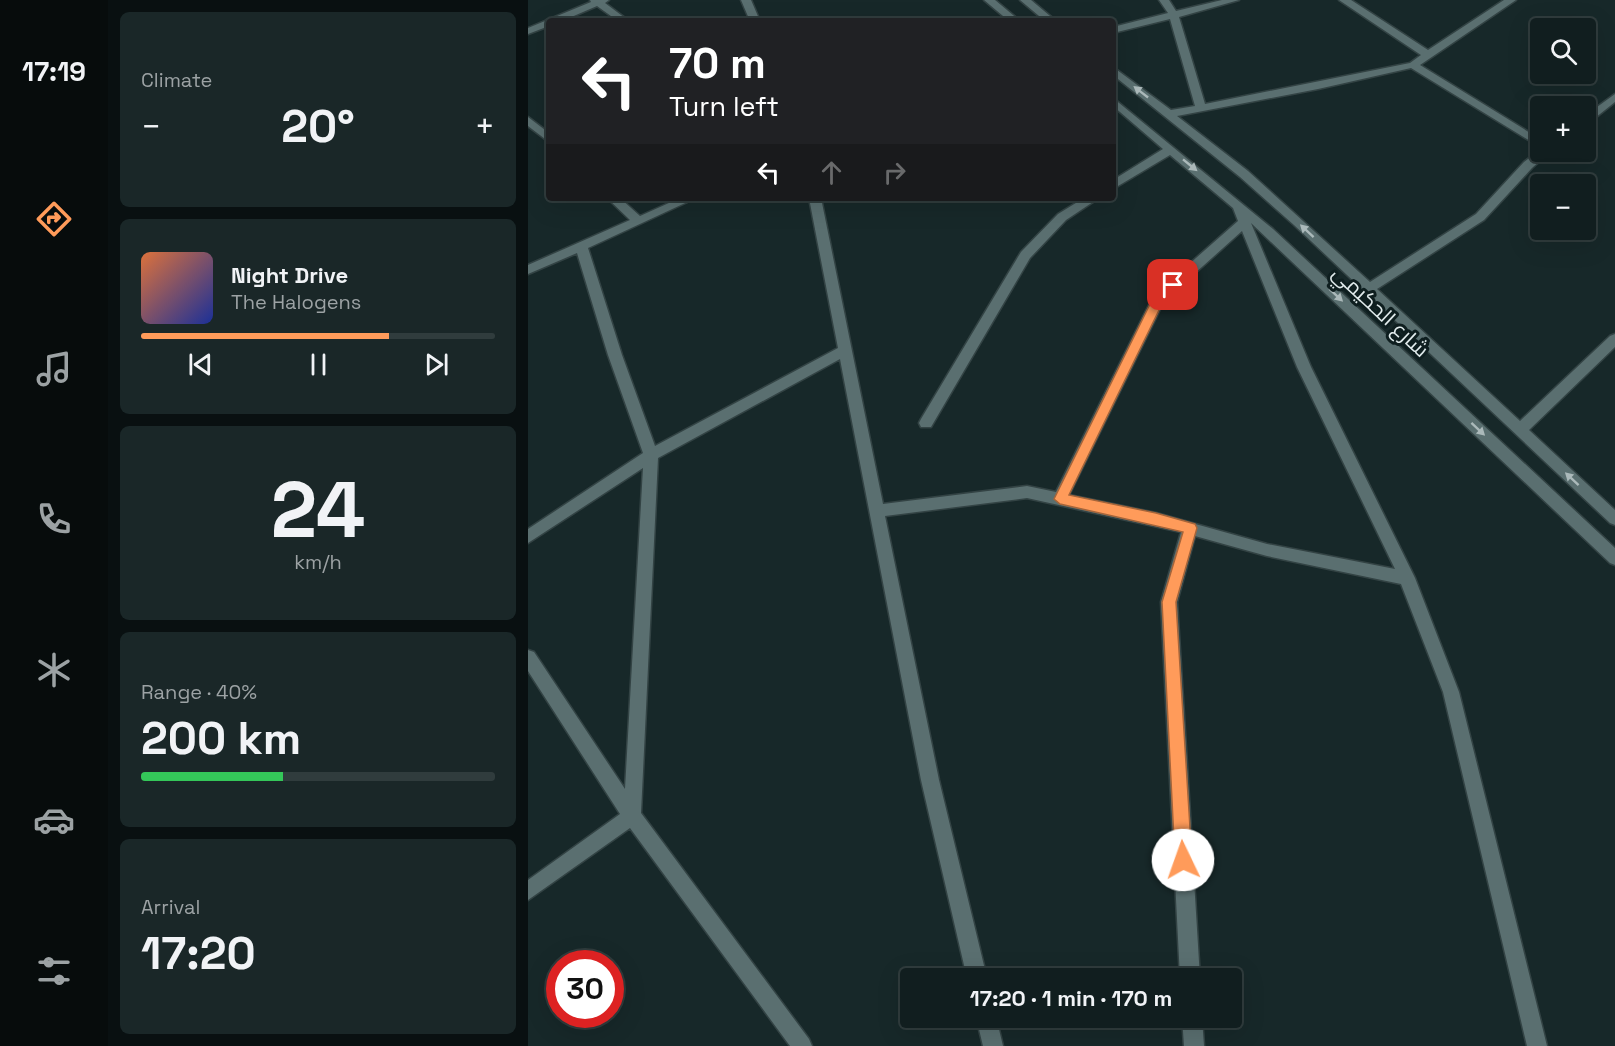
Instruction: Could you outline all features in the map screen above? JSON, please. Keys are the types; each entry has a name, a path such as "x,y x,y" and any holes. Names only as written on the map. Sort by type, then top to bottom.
{"street":[{"path":"746,0 754,18"},
{"path":"989,0 1011,18"},
{"path":"1025,0 1048,18"},
{"path":"1164,0 1174,15 1201,108"},
{"path":"1116,29 1234,0"},
{"path":"1344,0 1428,55"},
{"path":"1168,114 1318,86 1413,65 1509,0"},
{"path":"560,18 599,1 620,18"},
{"path":"528,31 546,24"},
{"path":"1413,65 1530,138"},
{"name":"شارع الحكيمي","path":"1116,72 1244,174 1615,519"},
{"path":"1596,112 1615,97"},
{"name":"شارع الحكيمي","path":"1116,103 1269,232 1615,558"},
{"path":"528,120 546,135"},
{"path":"1116,183 1171,149"},
{"path":"1369,288 1480,217 1532,162"},
{"path":"616,201 638,221"},
{"path":"528,270 683,201"},
{"path":"816,201 930,780 975,968"},
{"path":"926,423 1025,255 1062,217 1088,201"},
{"path":"1238,206 1304,367 1407,578 1451,692 1537,1046"},
{"path":"1060,499 1159,298 1245,222"},
{"path":"581,247 615,355 651,454 632,816"},
{"path":"1520,430 1615,339"},
{"path":"528,537 651,454 845,350"},
{"path":"877,511 1027,492 1156,519 1267,550 1407,578"},
{"path":"1189,968 1169,602 1191,528"},
{"path":"528,657 632,816 802,1046"},
{"path":"528,891 632,816"},
{"path":"989,1028 993,1046"},
{"path":"1193,1028 1194,1046"}],"route":[{"path":"1173,285 1159,298 1060,499 1191,528 1169,602 1183,860"}]}
